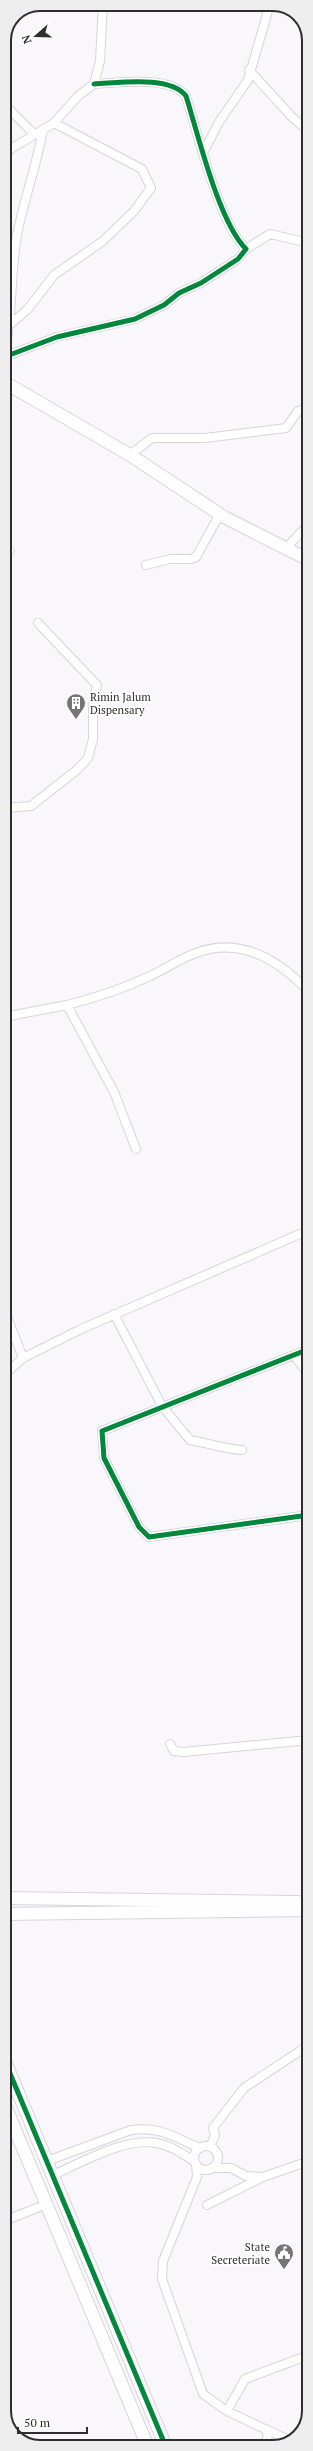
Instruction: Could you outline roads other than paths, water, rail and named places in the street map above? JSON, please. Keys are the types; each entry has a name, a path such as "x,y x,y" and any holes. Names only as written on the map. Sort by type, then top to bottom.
{"street":[{"path":"94,84 100,61 103,11"},
{"path":"204,151 219,122 248,80 249,70 268,11"},
{"path":"249,70 292,117 302,126"},
{"path":"11,149 54,123 78,96 94,84 160,82 181,89 186,96 223,213 241,244 246,248"},
{"path":"11,111 34,134"},
{"path":"11,323 28,308 54,275 103,241 134,210 151,188 142,169 54,123"},
{"path":"11,273 17,234 39,156 43,129"},
{"path":"11,354 57,336 135,319 164,305 179,293 200,283 238,259 246,248 270,234 302,241"},
{"path":"11,386 130,455 220,514 302,556"},
{"path":"130,455 152,438 205,438 286,428 298,411 302,410"},
{"path":"146,566 170,559 191,559 196,557 220,514"},
{"path":"286,548 302,531"},
{"path":"11,807 31,806 49,792 88,758 93,739 93,707 97,685 83,668 38,623"},
{"path":"11,1016 67,1005 123,988 197,952 228,947 250,950 267,958 284,968 302,985"},
{"path":"67,1005 114,1092 136,1149"},
{"path":"11,1369 23,1358 114,1314 302,1233"},
{"path":"114,1314 162,1406 190,1440 216,1445 226,1450 242,1450"},
{"path":"11,1327 23,1358"},
{"path":"302,1351 102,1431 104,1458 139,1527 149,1537 302,1516"},
{"path":"294,1355 302,1366"},
{"path":"170,1744 174,1751 184,1752 302,1741"},
{"path":"11,1898 302,1902"},
{"path":"11,1914 302,1910"},
{"path":"210,2147 215,2135 213,2128 244,2088 302,2050"},
{"path":"11,2076 163,2440"},
{"path":"11,2119 145,2440"},
{"path":"47,2161 131,2130 142,2128 164,2132 200,2148 210,2147"},
{"path":"53,2175 134,2143 162,2144 195,2163 200,2168 231,2168"},
{"path":"210,2147 231,2168 246,2176 263,2177"},
{"path":"200,2148 195,2154 197,2177 163,2261 162,2280 203,2394 227,2411 284,2438"},
{"path":"197,2177 216,2162 216,2154"},
{"path":"207,2205 263,2177 302,2163"},
{"path":"11,2218 47,2204"},
{"path":"227,2411 245,2379 302,2359"},
{"path":"265,2429 268,2434 266,2440"}],"place":[{"name":"Rimin Jalum Dispensary","path":"76,720"},
{"name":"State Secreteriate","path":"284,2270"}]}
